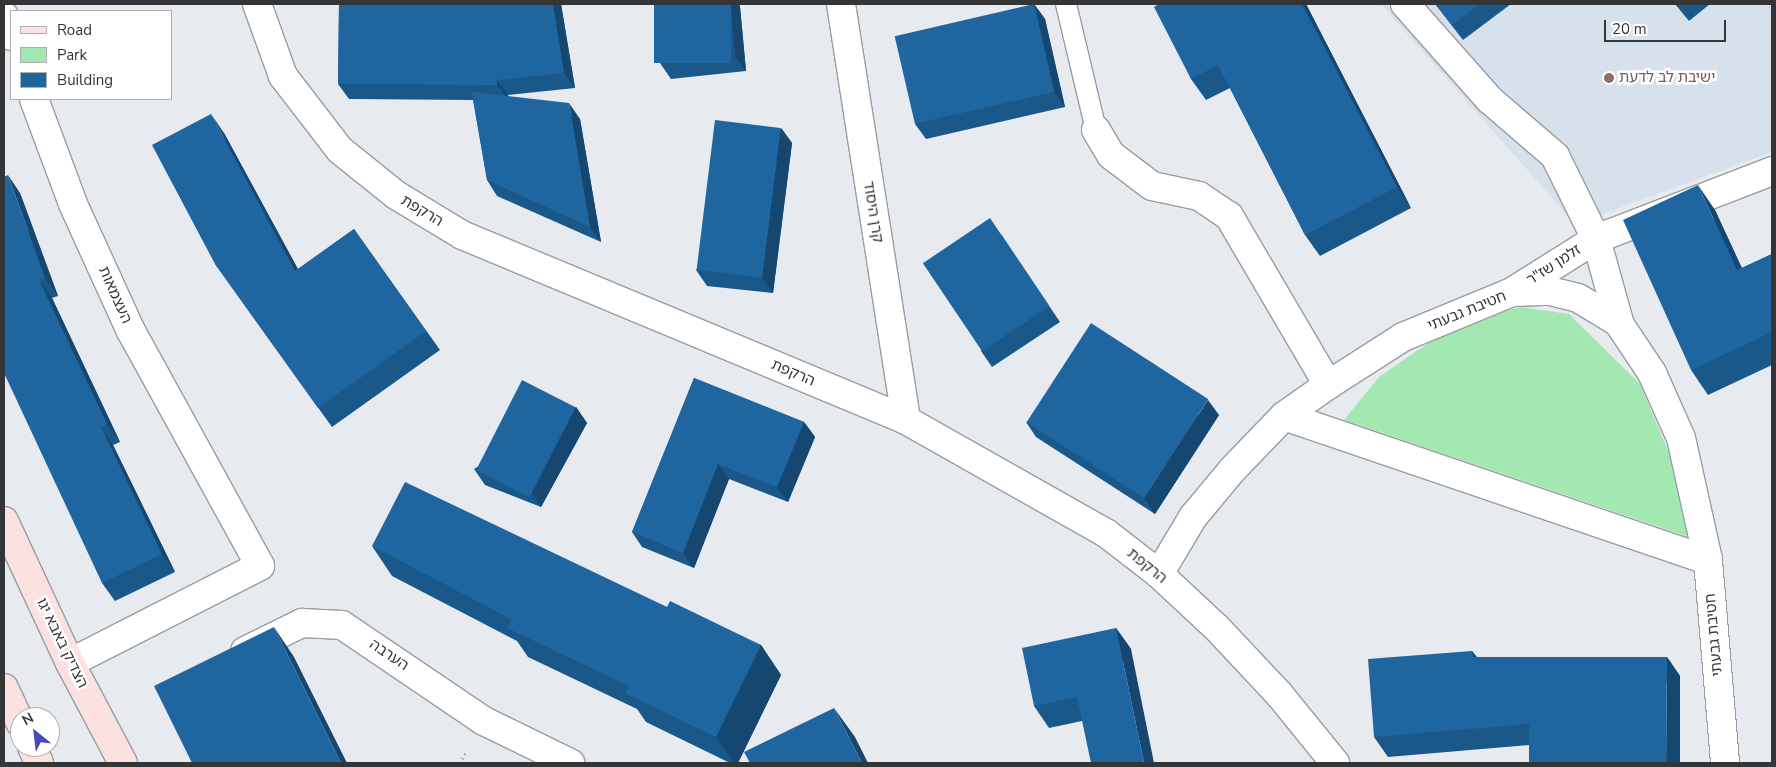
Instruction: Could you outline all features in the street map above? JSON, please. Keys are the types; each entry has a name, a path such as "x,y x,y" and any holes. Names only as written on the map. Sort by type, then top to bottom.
{"main road":[{"name":"הצדיק באבא יגו","path":"4,521 70,663 123,763"},
{"path":"4,688 13,707"}],"street":[{"name":"הרקפת","path":"257,4 283,76 340,150 396,195 462,235 906,420 1106,533 1160,574 1279,694 1335,763"},
{"name":"קרן היסוד","path":"841,4 906,420"},
{"path":"1405,4 1490,100 1555,156 1596,239"},
{"path":"4,16 10,33"},
{"name":"העצמאות","path":"34,100 73,204 131,331 260,566 70,663"},
{"path":"1096,130 1111,155 1152,186 1199,196 1229,216 1328,385"},
{"name":"זלמן שז\"ר","path":"1512,292 1596,239 1772,171"},
{"name":"זלמן שז\"ר","path":"1596,239 1620,325"},
{"name":"חטיבת גבעתי","path":"1160,574 1193,517 1233,469 1284,416 1328,385 1404,337 1512,292 1550,291 1578,298 1620,325 1652,373 1681,438 1708,560 1725,763"},
{"path":"1284,416 1708,560"},
{"name":"הערבה","path":"225,661 302,623 342,625 484,721 570,763"}],"lane":[{"path":"1066,4 1096,130"}],"shaded area":[{"name":"ישיבת לב לדעת","path":"1381,4 1772,4 1772,152 1575,224"}],"green space":[{"path":"1520,307 1569,314 1640,384 1685,491 1692,538 1344,420 1379,377 1418,350 1456,326"}],"building":[{"path":"339,4 553,4 564,73 497,80 497,85 338,84"},
{"path":"654,4 731,4 731,63 654,63"},
{"path":"1034,4 1054,92 915,124 895,36"},
{"path":"1159,4 1302,4 1397,187 1305,235 1218,65 1191,79 1154,7"},
{"path":"1436,4 1480,4 1452,25"},
{"path":"472,92 569,103 590,227 487,180"},
{"path":"211,114 295,271 354,229 426,331 318,408 215,264 152,145"},
{"path":"715,120 781,128 762,278 697,270"},
{"path":"8,175 45,278 39,280 107,424 101,427 162,554 102,583 4,373 4,177"},
{"path":"1698,185 1737,270 1772,254 1772,332 1691,370 1623,220"},
{"path":"990,218 1049,306 982,351 923,263"},
{"path":"1091,323 1208,399 1144,498 1027,422"},
{"path":"694,378 804,422 777,487 718,464 683,553 632,532"},
{"path":"522,380 575,407 530,497 476,470"},
{"path":"405,482 667,607 670,601 761,645 716,737 625,693 629,686 507,628 511,619 372,546"},
{"path":"274,627 341,763 192,763 154,686"},
{"path":"1116,628 1144,763 1091,763 1077,697 1034,706 1022,648"},
{"path":"1472,651 1473,657 1667,657 1666,763 1529,763 1529,724 1374,737 1368,659"},
{"path":"834,708 862,763 750,763 744,752"}],"place":[{"name":"ישיבת לב לדעת","path":"1609,78"}]}
